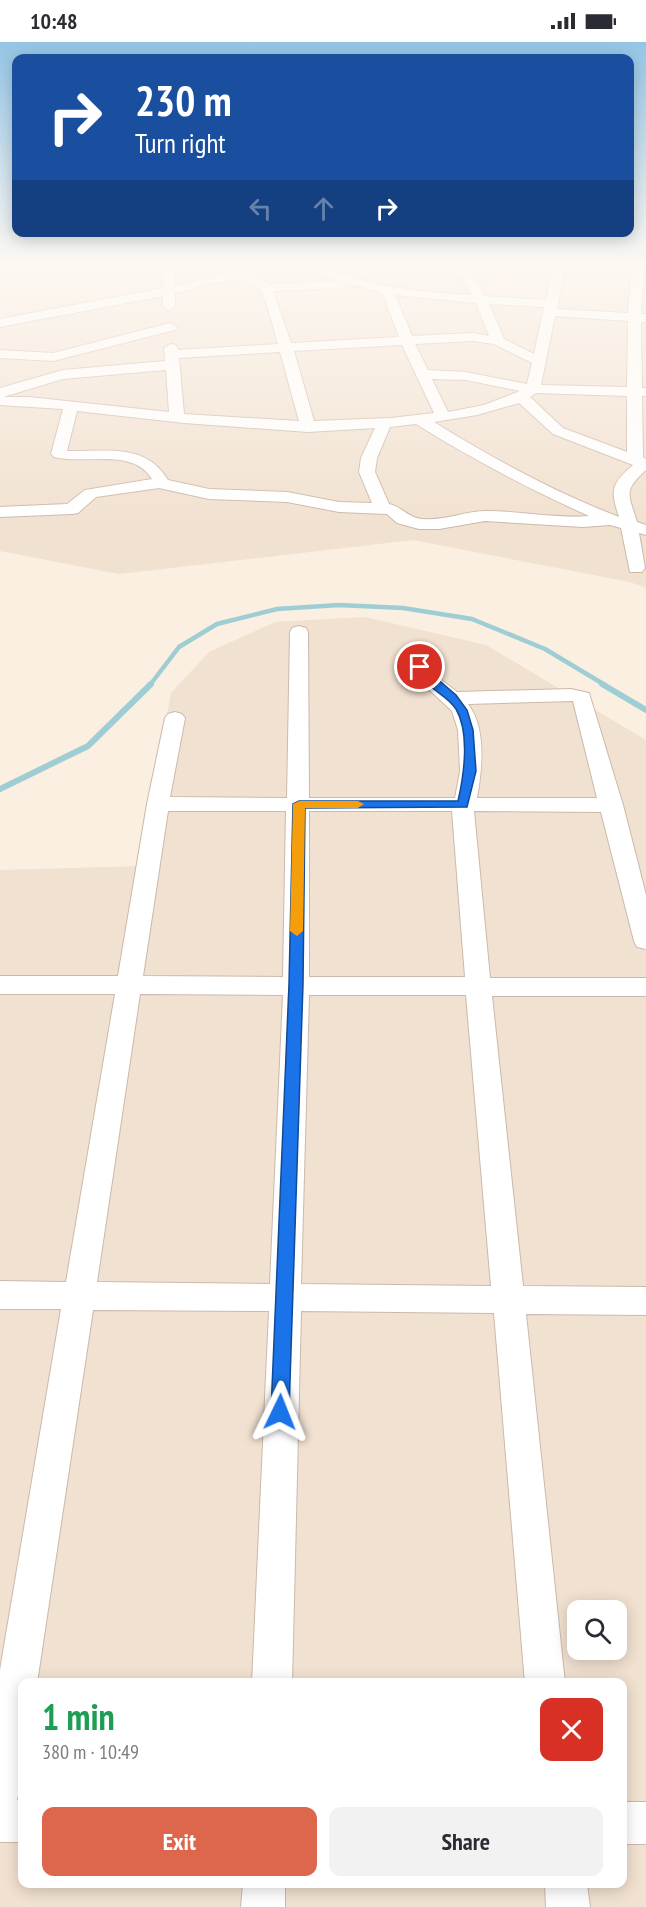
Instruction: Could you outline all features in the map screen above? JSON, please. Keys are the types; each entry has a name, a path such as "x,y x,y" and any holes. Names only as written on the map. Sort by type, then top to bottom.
{"street":[{"path":"0,354 53,357 76,351"},
{"path":"172,351 177,416"},
{"path":"0,393 61,373 255,351"},
{"path":"287,351 308,427"},
{"path":"412,351 443,417"},
{"path":"518,351 540,362"},
{"path":"0,401 20,400 308,427 384,425 471,412 526,392 540,362 542,351"},
{"path":"636,568 640,527 620,499 628,476 642,462 640,351"},
{"path":"423,375 466,376 526,392 640,392"},
{"path":"526,392 558,431 642,462"},
{"path":"71,406 59,454 140,459 151,466 162,483"},
{"path":"421,420 512,474 611,520 640,527"},
{"path":"381,508 380,500 366,470 384,425"},
{"path":"0,512 34,513 72,509 91,494 123,487 162,483 209,494 287,497 339,507 393,509 404,519 419,524 440,524 485,516 582,522 611,520"},
{"path":"272,1678 296,984 299,632"},
{"path":"413,657 432,682 452,698 462,710 468,730 471,771 463,805 507,1299 545,1678"},
{"path":"452,698 580,696 584,700 646,941"},
{"path":"0,1791 158,804 175,718"},
{"path":"158,804 612,805"},
{"path":"0,985 130,983 646,987"},
{"path":"0,1295 284,1299 646,1300"},
{"path":"0,1821 18,1821"},
{"path":"627,1823 646,1823"},
{"path":"263,1907 264,1888"},
{"path":"566,1888 568,1907"}],"shaded area":[{"path":"0,351 646,351 646,588 630,582 413,540 119,574 0,551"},
{"path":"365,617 486,645 646,740 646,1907 0,1907 0,870 141,866 171,693 209,652 275,622"}],"waterway":[{"path":"150,685 179,647 217,624 277,609 339,605 403,608 472,619 545,649 605,685"},
{"path":"602,684 646,710"},
{"path":"0,789 88,746 150,685"}],"slow traffic":[{"path":"297,931 299,804 358,804"}],"route":[{"path":"280,1412 296,984 299,804 463,805 471,771 468,730 462,710 458,703 438,688 420,667"}]}
